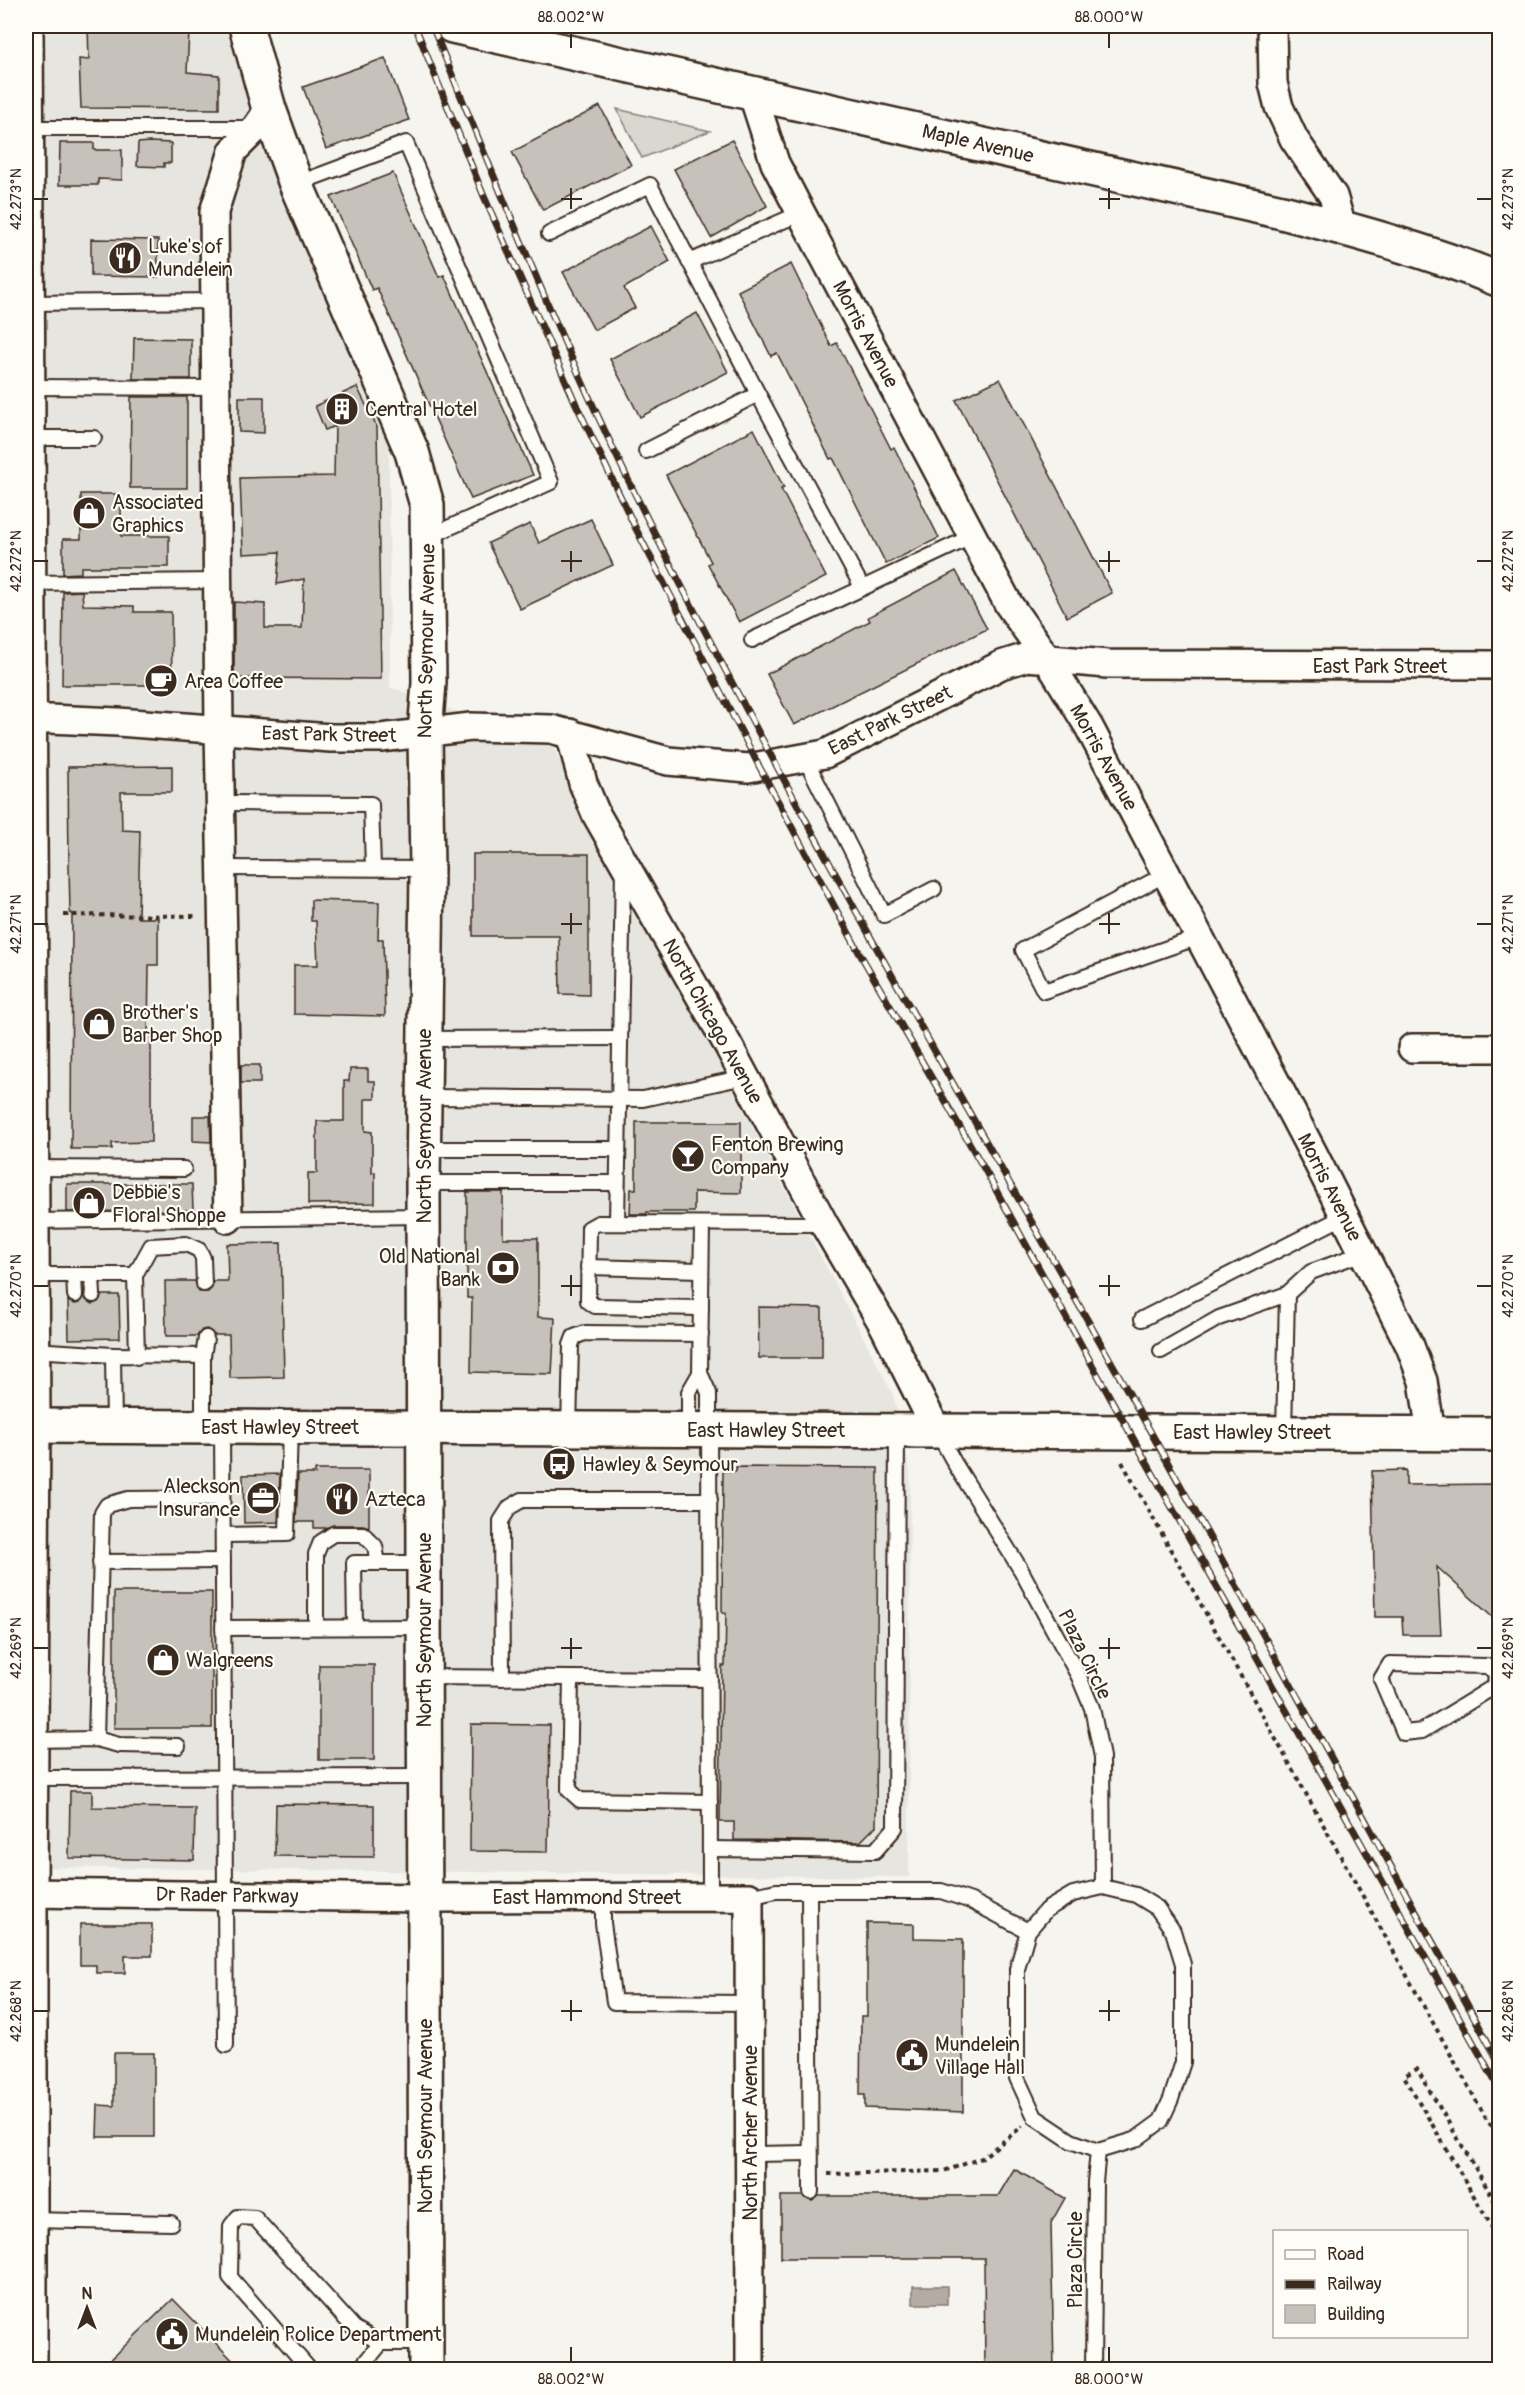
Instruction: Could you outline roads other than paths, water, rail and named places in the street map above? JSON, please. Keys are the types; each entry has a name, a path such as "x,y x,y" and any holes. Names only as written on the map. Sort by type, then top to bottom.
{"street":[{"path":"26,26 29,1110 32,1168 28,1664 29,2358"},
{"name":"North Seymour Avenue","path":"246,26 262,118 296,184 412,453 427,505 429,682 425,733 426,1097 423,1183 426,2356"},
{"path":"1272,26 1274,82 1279,107 1294,139 1333,196 1342,227"},
{"name":"Maple Avenue","path":"473,28 1282,212 1342,227 1470,268 1500,280"},
{"name":"Morris Avenue","path":"752,92 775,163 801,213 1009,605 1048,660 1089,727 1345,1216 1413,1355 1423,1381 1431,1433"},
{"path":"228,1219 219,729 214,212 232,151 262,118"},
{"name":"East Park Street","path":"28,718 331,738 381,738 471,727 551,729 668,761 748,768 825,754 1001,665 1027,657 1107,664 1500,665"},
{"name":"North Chicago Avenue","path":"570,733 583,783 596,814 745,1077 824,1224 884,1326 937,1431"},
{"path":"1412,1048 1500,1048"},
{"name":"East Hawley Street","path":"29,1426 1500,1434"},
{"name":"Dr Rader Parkway","path":"28,1893 425,1898"},
{"name":"East Hammond Street","path":"425,1898 750,1897"},
{"name":"North Archer Avenue","path":"750,1897 750,2370"}],"lane":[{"path":"26,137 262,118"},
{"path":"296,184 406,143 551,482 428,537"},
{"path":"549,234 650,185 758,394 862,587"},
{"path":"689,262 801,213"},
{"path":"28,303 215,301"},
{"path":"27,395 216,388"},
{"path":"646,451 758,394"},
{"path":"28,438 94,438"},
{"path":"752,640 973,536"},
{"path":"27,583 218,581"},
{"path":"805,758 884,915 934,889"},
{"path":"221,803 371,804 373,868"},
{"path":"616,1223 623,861"},
{"path":"222,868 427,869"},
{"path":"1166,874 1023,950 1044,991 1199,937"},
{"path":"425,1040 620,1038"},
{"path":"426,1097 643,1099 745,1077"},
{"path":"424,1149 618,1149"},
{"path":"32,1168 184,1169"},
{"path":"423,1183 617,1183"},
{"path":"32,1221 424,1216"},
{"path":"1142,1319 1345,1216"},
{"path":"701,1308 595,1306 588,1301 589,1228 598,1223 824,1224"},
{"path":"699,1430 709,1393 700,1373 702,1224"},
{"path":"137,1357 135,1275 152,1246 186,1244 199,1250 203,1258 204,1284"},
{"path":"1161,1351 1219,1318 1287,1294 1311,1272 1363,1253"},
{"path":"588,1267 701,1270"},
{"path":"74,1275 75,1295"},
{"path":"135,1275 74,1275 30,1306 74,1345 93,1346 113,1355 203,1356"},
{"path":"92,1275 93,1295"},
{"path":"1284,1433 1287,1294"},
{"path":"569,1429 570,1345 574,1337 585,1333 700,1334"},
{"path":"206,1338 203,1356 222,1498 223,1628 217,1746 224,1775 226,2045"},
{"path":"113,1355 114,1426"},
{"path":"700,1373 689,1392 699,1430 710,1500 710,1898"},
{"path":"223,1535 287,1534 290,1428"},
{"path":"710,1849 875,1851 895,1828 897,1431"},
{"name":"Plaza Circle","path":"937,1431 1021,1570 1079,1677 1092,1708 1102,1757 1103,1887"},
{"path":"96,1739 102,1513 107,1505 128,1499 222,1498"},
{"path":"502,1678 501,1521 510,1507 522,1500 710,1500"},
{"path":"316,1627 316,1554 321,1542 333,1534 363,1534 375,1546 378,1563"},
{"path":"100,1562 223,1561"},
{"path":"355,1627 354,1563 424,1563"},
{"path":"223,1628 424,1627"},
{"path":"1390,1664 1487,1666 1498,1673 1495,1686 1422,1731 1404,1733 1381,1679 1390,1664"},
{"path":"424,1677 710,1679"},
{"path":"571,1678 569,1790 580,1800 710,1802"},
{"path":"29,1726 119,1745 178,1746"},
{"path":"28,1778 224,1775 425,1776"},
{"path":"1103,1887 1137,1895 1157,1908 1173,1931 1183,1964 1183,2062 1161,2121 1135,2140 1098,2151 1071,2141 1035,2117 1017,2078 1017,1969 1028,1931 1046,1910 1073,1894 1103,1887"},
{"path":"750,1897 776,1891 941,1891 971,1901 1028,1931"},
{"path":"809,1891 811,2192"},
{"path":"603,1897 603,1923 614,2002 749,2003"},
{"name":"Plaza Circle","path":"1093,2370 1095,2182 1098,2151"},
{"path":"750,2154 810,2153"},
{"path":"28,2208 171,2223"},
{"path":"310,2370 230,2277 231,2226 238,2217 255,2217 354,2328 381,2343 426,2356"},
{"path":"359,2370 381,2343"}],"railway":[{"path":"415,26 483,194 576,404 636,529 759,766 860,954 986,1172 1111,1399 1500,2090"},
{"path":"432,26 536,277 591,401 707,635 824,854 1177,1478 1500,2064"}],"place":[{"name":"Luke's of Mundelein","path":"125,258"},
{"name":"Central Hotel","path":"342,409"},
{"name":"Associated Graphics","path":"89,513"},
{"name":"Area Coffee","path":"161,681"},
{"name":"Brother's Barber Shop","path":"99,1024"},
{"name":"Fenton Brewing Company","path":"688,1156"},
{"name":"Debbie's Floral Shoppe","path":"89,1203"},
{"name":"Old National Bank","path":"503,1268"},
{"name":"Hawley & Seymour","path":"559,1464"},
{"name":"Aleckson Insurance","path":"263,1498"},
{"name":"Azteca","path":"342,1499"},
{"name":"Walgreens","path":"163,1660"},
{"name":"Mundelein Village Hall","path":"912,2055"},
{"name":"Mundelein Police Department","path":"172,2334"}]}
